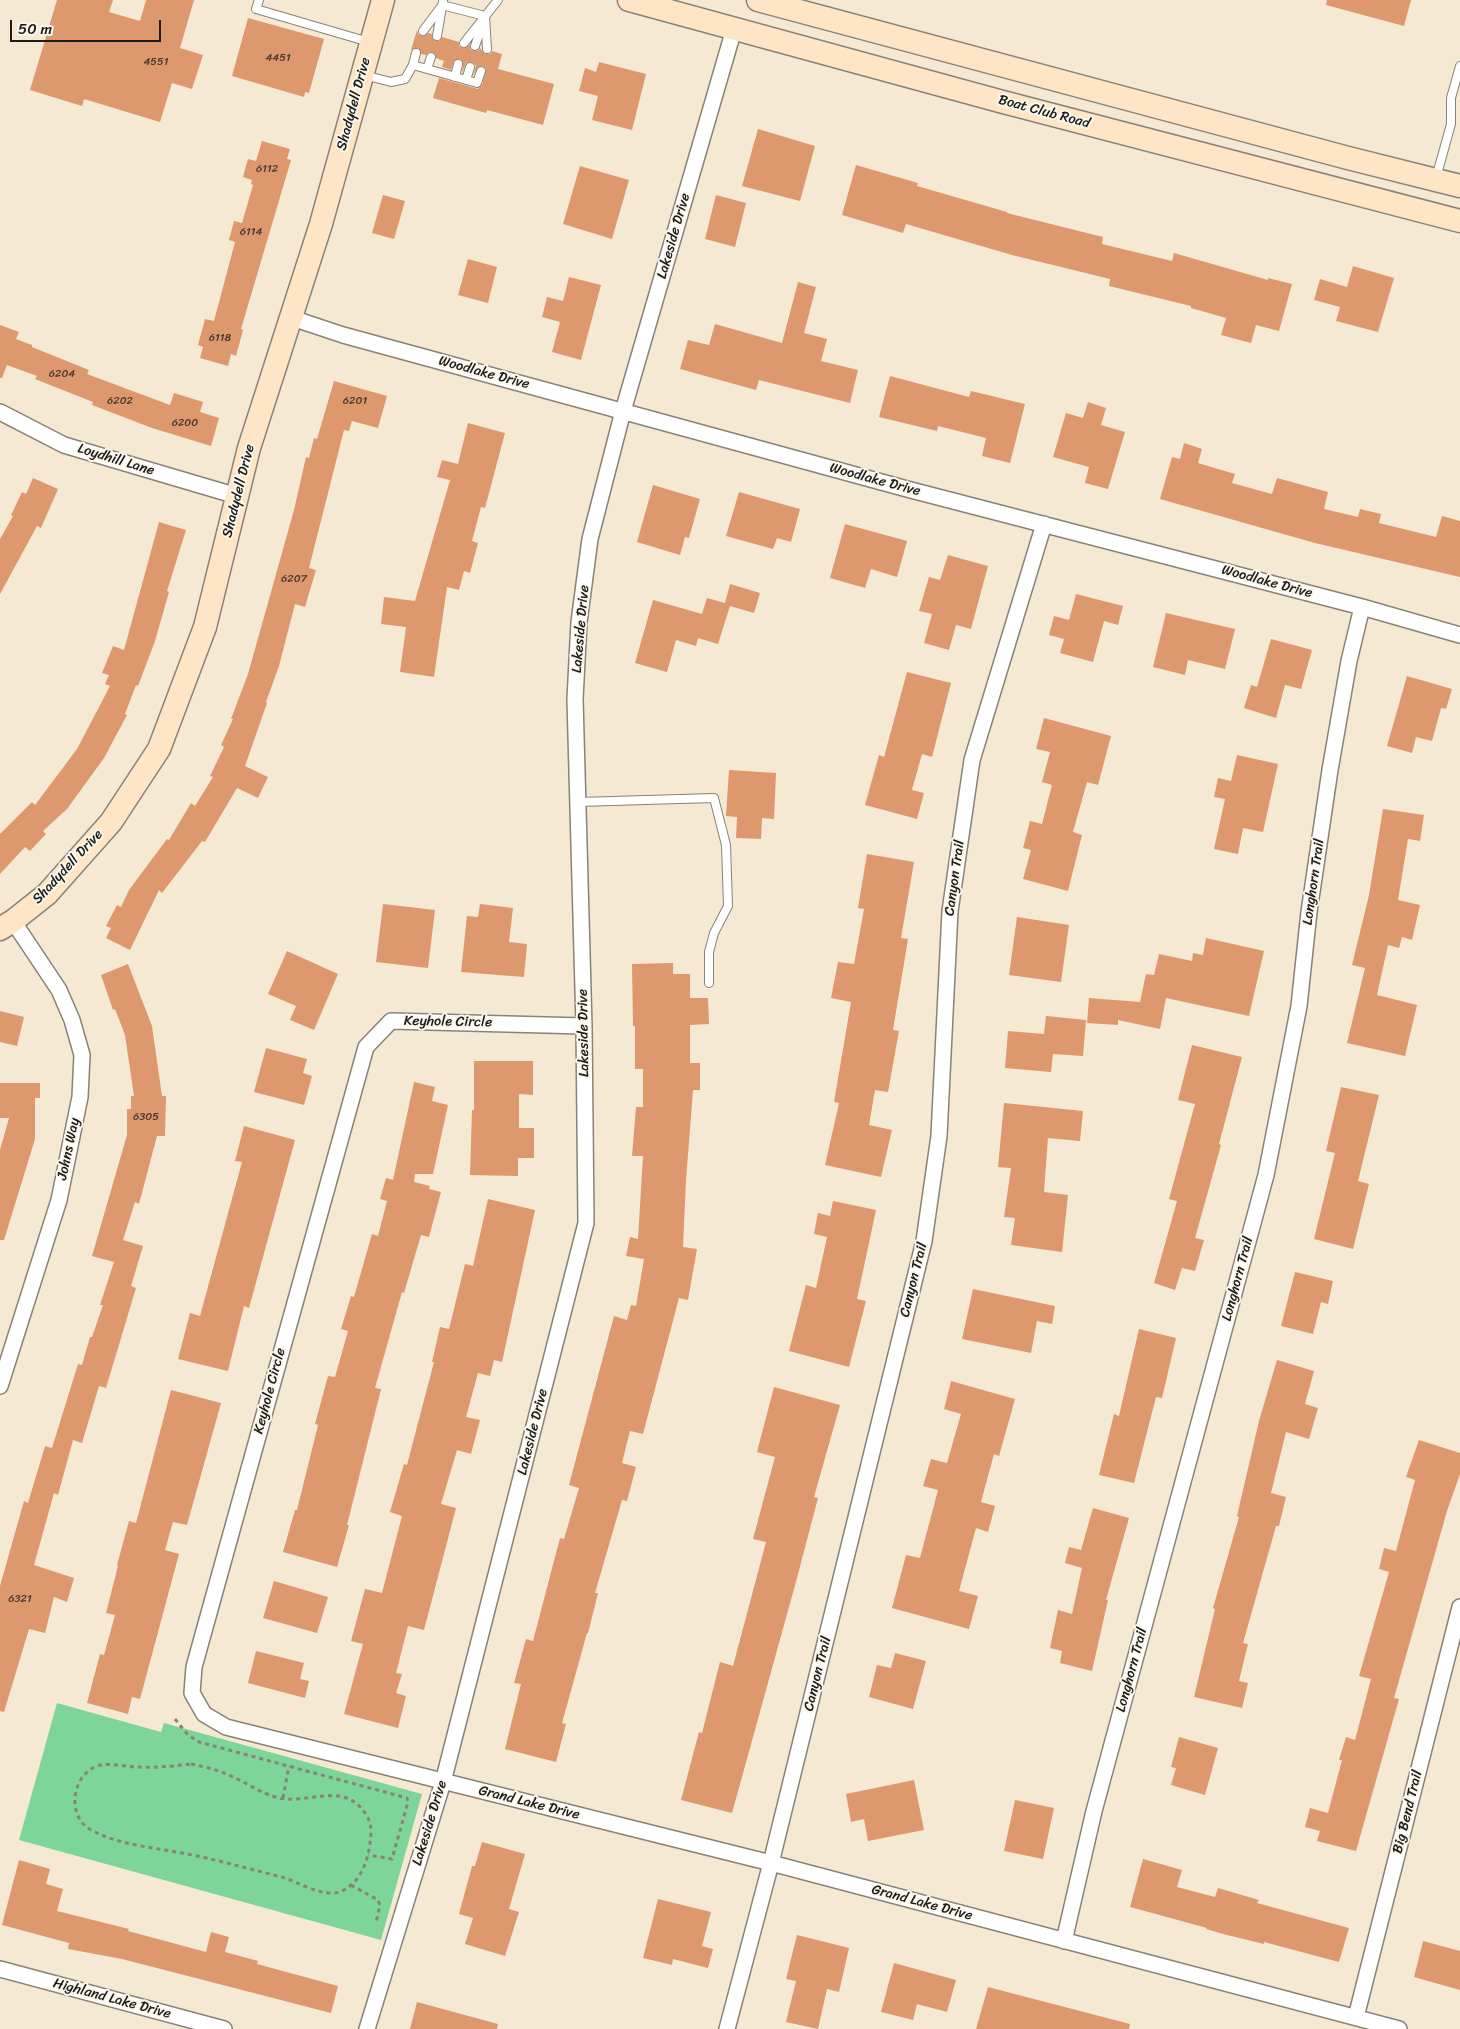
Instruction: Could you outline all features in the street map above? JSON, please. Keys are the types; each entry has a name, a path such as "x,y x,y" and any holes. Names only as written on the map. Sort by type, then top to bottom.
{"main road":[{"name":"Boat Club Road","path":"629,0 1003,102 1460,221"},
{"path":"758,0 1348,158 1460,186"},
{"name":"Shadydell Drive","path":"7,925 47,894 111,822 159,749 205,627 249,448 321,224 371,42 379,1"}],"street":[{"name":"Lakeside Drive","path":"367,2029 443,1782 586,1223 584,1026 575,699 579,622 590,539 623,411 734,29"},
{"name":"Woodlake Drive","path":"292,318 343,335 907,489 1362,607 1460,635"},
{"name":"Loydhill Lane","path":"1,417 64,444 236,496"},
{"name":"Canyon Trail","path":"727,2029 771,1863 924,1241 939,1136 950,911 972,760 1044,524"},
{"name":"Longhorn Trail","path":"1064,1940 1094,1811 1266,1175 1299,1006 1330,770 1362,607"},
{"name":"Johns Way","path":"0,1386 2,1370 59,1200 80,1097 82,1055 72,1020 59,990 7,925"},
{"name":"Keyhole Circle","path":"443,1782 226,1727 204,1714 192,1693 194,1667 366,1047 391,1021 584,1026"},
{"name":"Big Bend Trail","path":"1356,2017 1460,1607"},
{"name":"Grand Lake Drive","path":"443,1782 771,1863 1399,2029"},
{"name":"Highland Lake Drive","path":"0,1969 224,2029"}],"lane":[{"path":"259,0 256,9 371,42"},
{"path":"464,43 498,0"},
{"path":"443,2 485,16"},
{"path":"423,31 443,2"},
{"path":"437,36 443,2"},
{"path":"475,46 485,16"},
{"path":"485,16 487,50"},
{"path":"362,74 391,82 405,79 416,53"},
{"path":"427,69 431,57"},
{"path":"454,77 458,64"},
{"path":"412,65 477,83 481,71"},
{"path":"1435,180 1451,124 1451,98 1460,66"},
{"path":"466,80 470,68"},
{"path":"1451,98 1460,100"},
{"path":"578,802 714,798 726,845 728,906 716,928 709,952 709,983"}],"path":[{"path":"174,1719 188,1735 198,1742 407,1798 408,1802 392,1859 368,1855"},
{"path":"192,1764 212,1768 260,1791 283,1798 297,1799 332,1795 352,1799 368,1816 371,1827 368,1855 362,1870 351,1885 343,1890 332,1893 321,1892 278,1876 181,1853 122,1842 84,1825 77,1816 75,1801 77,1787 84,1774 92,1768 102,1765 154,1768 192,1764"},
{"path":"283,1798 289,1766"},
{"path":"351,1885 378,1900 380,1905 376,1923"}],"green space":[{"path":"57,1703 161,1732 164,1723 422,1794 381,1940 19,1840"}],"building":[{"path":"57,0 113,0 109,12 140,21 146,0 194,0 180,48 203,55 192,89 172,83 160,122 84,99 82,106 30,90"},
{"path":"1327,0 1411,0 1404,26 1326,5"},
{"path":"248,18 324,39 309,93 305,92 304,97 232,76"},
{"path":"417,30 418,34 422,36 428,33 432,34 432,38 436,41 439,41 442,37 459,42 459,46 463,48 470,45 470,49 474,51 478,51 480,48 485,54 490,54 492,51 502,54 498,69 554,84 543,125 487,110 486,113 433,98 439,78 478,89 482,85 486,69 483,66 478,67 473,76 476,66 472,62 466,63 462,73 463,63 460,59 454,61 451,70 442,67 444,61 436,58 433,52 429,52 426,55 421,54 418,48 411,50"},
{"path":"599,62 646,74 632,130 592,120 598,96 579,91 585,68 596,72"},
{"path":"758,129 815,146 800,201 742,186"},
{"path":"262,141 290,149 287,159 291,160 241,329 243,330 236,356 231,354 228,366 200,358 203,347 198,345 205,319 214,321 235,242 229,240 234,221 242,223 253,185 251,184 252,180 243,177 248,159 256,161"},
{"path":"856,165 918,183 917,186 1007,213 1103,237 1102,244 1172,261 1174,253 1268,280 1268,278 1292,284 1279,331 1256,325 1251,343 1221,335 1226,318 1191,308 1191,306 1109,286 1110,279 1012,255 906,224 903,233 842,215"},
{"path":"580,166 629,180 612,239 563,224"},
{"path":"383,195 405,201 394,239 372,233"},
{"path":"716,195 746,203 735,247 705,239"},
{"path":"468,259 497,267 488,303 458,295"},
{"path":"1353,266 1394,278 1378,332 1336,321 1340,307 1314,300 1320,279 1347,287"},
{"path":"569,277 601,285 581,360 552,352 560,322 542,317 547,297 563,301"},
{"path":"798,282 816,287 804,333 827,339 821,361 858,370 850,403 759,380 756,390 680,369 688,340 709,345 715,324 782,343"},
{"path":"0,325 19,332 16,339 89,370 87,374 170,405 174,393 203,402 200,412 219,418 211,446 152,428 92,405 93,402 35,379 37,376 7,365 2,378 0,378"},
{"path":"890,376 969,397 971,391 1025,404 1010,463 982,456 986,438 938,426 937,431 879,417"},
{"path":"334,381 387,396 378,428 352,421 349,431 344,430 309,568 316,570 305,607 295,604 279,666 245,766 268,777 258,798 237,788 205,842 202,841 162,893 159,890 130,950 106,938 111,928 106,926 117,905 121,907 129,890 167,839 169,840 191,803 195,806 213,777 210,776 224,747 221,745 233,719 231,719 248,674 294,510 306,457 309,458 314,438 317,439"},
{"path":"1088,402 1106,408 1101,425 1125,432 1108,489 1085,483 1089,467 1053,457 1066,413 1083,418"},
{"path":"468,423 505,433 485,508 481,507 472,541 478,543 470,573 464,571 459,590 447,587 434,677 400,672 406,627 381,624 384,597 415,601 450,480 437,477 442,460 458,464"},
{"path":"1184,443 1202,449 1198,463 1235,474 1232,483 1272,494 1277,478 1328,492 1324,509 1358,517 1360,509 1381,514 1379,523 1436,537 1442,516 1460,521 1460,577 1315,543 1160,499 1172,457 1180,459"},
{"path":"33,478 58,489 41,528 37,526 0,594 0,539 13,516 11,515 22,492 26,494"},
{"path":"653,485 700,499 689,538 685,537 680,555 637,542"},
{"path":"739,492 800,509 791,542 777,538 773,549 726,536"},
{"path":"159,522 186,530 167,591 169,592 155,641 125,714 127,715 104,758 67,809 43,831 46,834 30,851 25,847 0,874 0,834 32,802 35,805 77,749 110,686 105,684 109,675 102,673 113,646 124,650"},
{"path":"845,524 907,541 897,577 871,569 865,588 830,578"},
{"path":"948,555 988,566 971,629 956,625 949,650 924,643 932,614 919,611 929,577 940,580"},
{"path":"730,584 760,593 754,613 730,606 718,644 698,638 696,646 676,640 667,672 635,663 653,600 702,614 707,598 725,603"},
{"path":"1076,594 1123,606 1118,625 1104,621 1093,662 1060,653 1064,639 1049,635 1054,616 1069,620"},
{"path":"1166,613 1235,629 1225,669 1188,660 1185,675 1153,667"},
{"path":"1271,639 1312,650 1301,689 1285,685 1276,718 1244,708 1251,685 1257,687"},
{"path":"907,672 951,683 932,757 922,754 912,790 924,793 917,819 865,805 879,755 884,757"},
{"path":"1407,676 1452,689 1446,709 1441,708 1432,741 1416,737 1412,753 1387,746"},
{"path":"1044,718 1111,736 1098,785 1087,782 1073,832 1082,835 1068,891 1023,879 1031,850 1023,848 1030,821 1042,824 1052,785 1042,782 1050,752 1036,749"},
{"path":"1237,755 1278,764 1263,832 1243,828 1238,854 1214,849 1225,799 1214,797 1218,778 1231,781"},
{"path":"729,770 776,773 774,819 762,818 761,839 736,838 737,817 726,816"},
{"path":"1383,809 1424,815 1420,841 1408,839 1398,900 1420,905 1412,940 1402,937 1399,948 1388,945 1377,995 1417,1005 1405,1056 1347,1043 1365,968 1352,965 1369,895"},
{"path":"867,854 914,862 901,938 908,939 893,1030 899,1031 888,1092 875,1090 869,1125 892,1130 881,1177 825,1165 839,1103 834,1102 851,1002 831,998 838,962 854,964 864,909 858,908"},
{"path":"383,904 435,910 428,968 376,962"},
{"path":"480,904 513,908 509,942 527,944 524,977 461,972 467,916 478,917"},
{"path":"1017,917 1069,925 1061,982 1009,975"},
{"path":"1206,938 1264,951 1249,1016 1166,998 1160,1029 1118,1020 1118,1025 1087,1023 1089,998 1140,1002 1146,974 1154,975 1159,954 1192,961 1193,953 1203,955"},
{"path":"287,951 338,974 314,1030 290,1020 296,1006 268,994"},
{"path":"673,963 673,974 690,974 690,998 708,998 709,1024 690,1025 690,1063 700,1063 700,1090 693,1090 683,1247 697,1249 688,1300 679,1298 643,1434 630,1431 622,1463 636,1467 627,1501 622,1500 595,1593 598,1593 562,1723 566,1724 556,1762 505,1749 521,1684 514,1683 526,1639 533,1641 560,1538 564,1539 579,1488 569,1485 614,1316 627,1320 631,1305 636,1306 644,1259 626,1256 630,1237 638,1239 643,1156 632,1156 636,1107 643,1107 643,1069 635,1069 632,964"},
{"path":"128,964 152,1026 162,1096 166,1096 165,1136 157,1136 139,1204 135,1202 123,1240 143,1246 131,1286 136,1288 106,1388 99,1386 82,1443 73,1440 58,1495 54,1493 34,1565 74,1578 67,1602 54,1597 45,1633 29,1629 4,1712 0,1711 0,1586 24,1501 28,1503 45,1446 52,1448 78,1364 82,1365 90,1337 92,1337 103,1305 100,1305 114,1262 92,1256 127,1135 127,1109 131,1109 131,1096 134,1096 125,1035 115,1009 113,1010 101,975"},
{"path":"0,1011 24,1017 17,1046 0,1042"},
{"path":"1046,1016 1086,1020 1083,1056 1053,1054 1051,1072 1005,1068 1008,1031 1044,1034"},
{"path":"1192,1045 1242,1057 1219,1144 1221,1145 1195,1238 1204,1240 1195,1271 1182,1268 1175,1290 1154,1283 1177,1201 1169,1199 1195,1104 1178,1100"},
{"path":"266,1048 307,1059 303,1073 312,1076 304,1105 254,1092"},
{"path":"474,1061 533,1061 533,1095 519,1094 519,1128 534,1128 534,1158 518,1158 518,1176 470,1175 472,1110 474,1110"},
{"path":"414,1082 435,1087 432,1101 448,1105 433,1174 415,1174 414,1182 430,1186 429,1189 441,1192 429,1237 421,1235 404,1293 402,1292 375,1388 381,1389 347,1525 349,1525 337,1567 283,1552 295,1510 297,1510 318,1425 315,1424 328,1376 335,1377 348,1331 341,1329 351,1296 354,1297 372,1234 378,1236 387,1201 380,1199 386,1178 393,1180"},
{"path":"0,1083 40,1083 40,1098 35,1098 35,1139 4,1240 0,1240 0,1150 9,1118 0,1118"},
{"path":"1341,1087 1379,1095 1358,1181 1369,1184 1353,1249 1314,1239 1335,1153 1326,1151"},
{"path":"1004,1103 1083,1111 1080,1141 1048,1138 1044,1192 1068,1195 1062,1252 1011,1245 1015,1218 1004,1217 1011,1168 998,1167"},
{"path":"244,1126 295,1140 249,1308 244,1306 228,1371 178,1359 190,1313 200,1316 242,1162 235,1161"},
{"path":"488,1199 535,1210 502,1362 494,1360 490,1376 478,1373 466,1417 480,1420 471,1454 457,1450 441,1504 456,1508 424,1630 408,1626 396,1673 402,1674 396,1693 406,1696 398,1728 344,1714 363,1644 351,1641 365,1589 382,1593 402,1516 390,1512 404,1464 407,1465 434,1362 432,1362 440,1327 449,1329 465,1264 473,1266"},
{"path":"833,1201 876,1210 857,1299 866,1301 849,1367 789,1351 806,1285 816,1288 827,1237 814,1234 818,1213 830,1216"},
{"path":"1295,1272 1333,1281 1328,1304 1321,1302 1313,1334 1281,1326"},
{"path":"973,1289 1055,1306 1052,1324 1037,1321 1031,1353 962,1339"},
{"path":"1139,1329 1176,1338 1162,1398 1156,1397 1134,1483 1099,1475 1114,1414 1119,1416"},
{"path":"1277,1360 1314,1371 1305,1404 1318,1408 1309,1439 1286,1432 1271,1493 1286,1497 1243,1643 1248,1644 1239,1681 1248,1683 1242,1708 1194,1697 1215,1609 1213,1608 1239,1517 1237,1516 1259,1421"},
{"path":"951,1381 1015,1399 999,1456 994,1454 981,1502 995,1506 988,1532 976,1528 959,1591 978,1596 969,1629 892,1608 906,1555 920,1558 938,1490 923,1486 931,1459 947,1463 961,1414 944,1409"},
{"path":"774,1387 840,1405 814,1497 818,1498 797,1578 732,1813 681,1800 699,1732 702,1733 720,1662 733,1666 766,1542 753,1539 775,1457 757,1452"},
{"path":"171,1390 221,1403 187,1525 173,1522 165,1550 179,1554 140,1699 132,1697 128,1714 87,1703 100,1654 104,1655 115,1615 106,1613 117,1565 129,1521 136,1523"},
{"path":"1419,1440 1460,1453 1460,1474 1447,1511 1394,1698 1399,1699 1356,1851 1317,1841 1320,1831 1305,1827 1310,1808 1328,1813 1342,1760 1339,1760 1346,1737 1355,1740 1371,1679 1359,1676 1389,1572 1379,1569 1384,1548 1396,1551 1415,1480 1406,1477"},
{"path":"1093,1508 1129,1518 1106,1600 1108,1600 1092,1671 1060,1663 1062,1651 1050,1648 1058,1610 1072,1614 1082,1568 1065,1563 1069,1547 1081,1550"},
{"path":"274,1581 328,1597 317,1633 263,1618"},
{"path":"256,1651 304,1663 300,1679 309,1681 305,1698 248,1683"},
{"path":"895,1653 926,1661 913,1709 869,1697 877,1665 891,1668"},
{"path":"1179,1737 1218,1748 1205,1795 1171,1785 1176,1768 1171,1767"},
{"path":"914,1780 924,1830 868,1841 864,1819 851,1822 846,1794"},
{"path":"1015,1800 1054,1808 1043,1859 1004,1851"},
{"path":"482,1842 525,1854 509,1909 519,1912 505,1956 465,1944 473,1918 459,1914 472,1866 475,1866"},
{"path":"1143,1859 1182,1870 1177,1887 1215,1897 1218,1888 1259,1900 1257,1903 1349,1928 1339,1962 1264,1942 1264,1944 1223,1934 1130,1907"},
{"path":"19,1860 50,1869 46,1884 63,1889 57,1911 129,1929 128,1931 206,1952 211,1932 229,1937 225,1952 258,1961 257,1964 338,1986 331,2013 122,1959 68,1949 69,1943 2,1925"},
{"path":"658,1899 711,1912 702,1946 713,1949 708,1968 673,1959 672,1965 643,1958"},
{"path":"797,1935 849,1948 839,1992 827,1989 818,2029 786,2022 796,1981 786,1979"},
{"path":"1423,1941 1460,1951 1460,1990 1414,1977"},
{"path":"894,1963 956,1980 947,2012 917,2004 913,2020 881,2012"},
{"path":"988,1987 1130,2024 1129,2029 976,2029"},
{"path":"417,2002 498,2024 497,2029 410,2029"}]}
